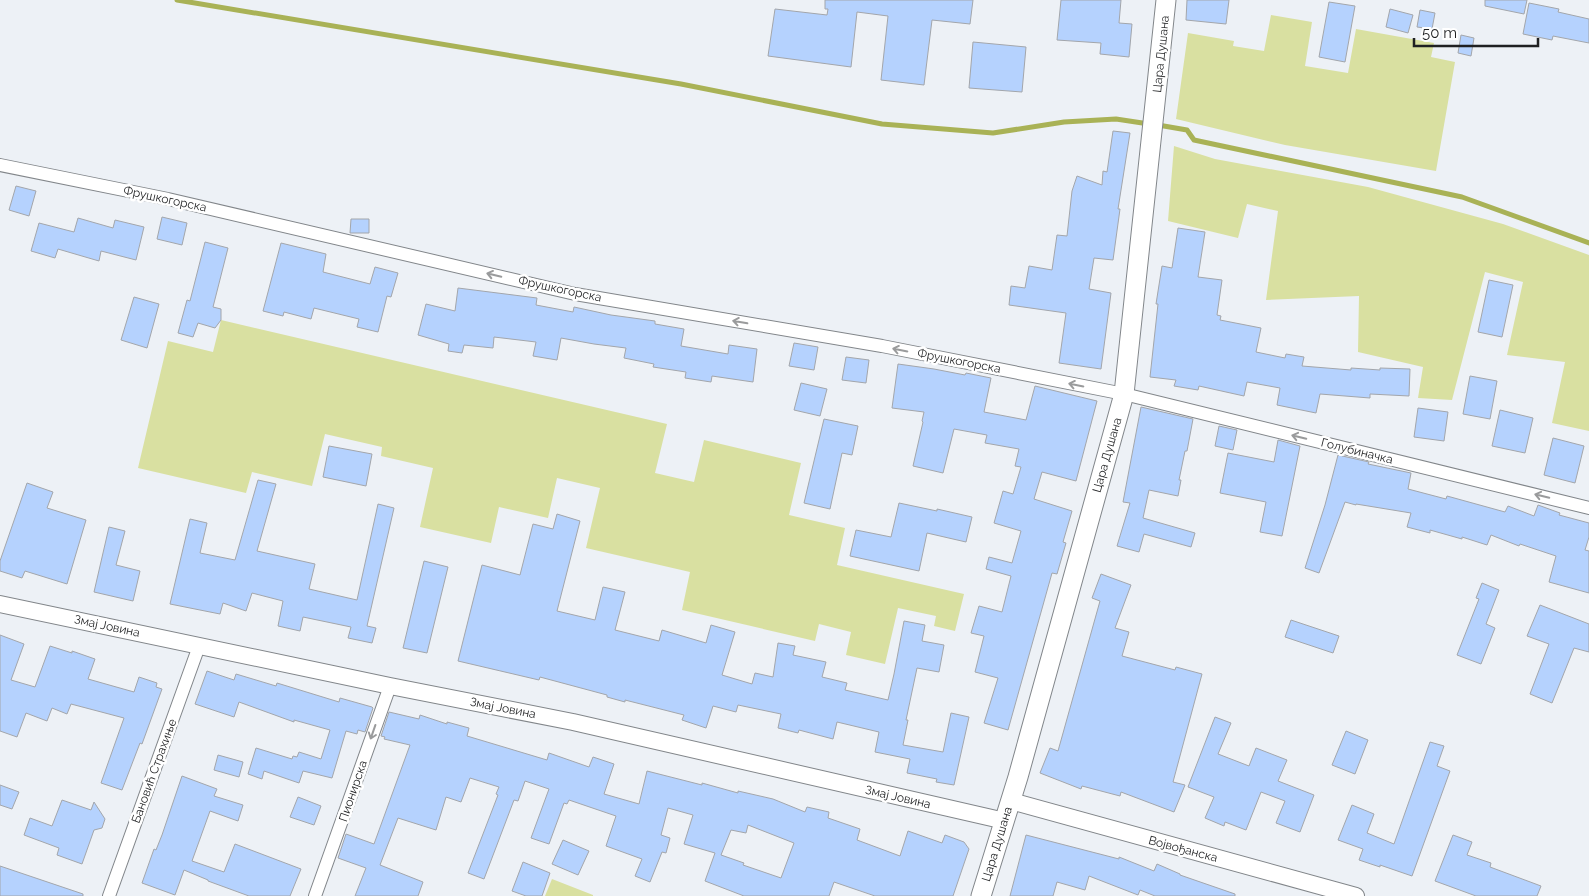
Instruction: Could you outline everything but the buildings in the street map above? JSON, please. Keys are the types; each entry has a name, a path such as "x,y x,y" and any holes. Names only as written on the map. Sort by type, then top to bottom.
{"main road":[{"name":"Цара Душана","path":"981,896 1011,801 1124,394 1166,0"}],"street":[{"name":"Фрушкогорска","path":"0,165 168,199 575,294 882,346 1124,394"},
{"name":"Голубиначка","path":"1124,394 1589,508"},
{"name":"Змај Јовина","path":"0,604 390,686 573,722 1004,821"},
{"name":"Бановић Страхиње","path":"109,896 199,646"},
{"name":"Пионирска","path":"315,896 390,686"},
{"name":"Војвођанска","path":"1011,801 1325,892 1356,896"}],"green space":[{"path":"1271,15 1312,22 1305,66 1348,73 1356,29 1434,43 1431,57 1455,62 1436,171 1285,145 1176,119 1188,33 1234,41 1233,46 1264,51"},
{"path":"1174,146 1215,159 1368,187 1503,224 1589,255 1589,431 1552,423 1565,362 1507,355 1523,282 1485,272 1452,400 1418,398 1423,367 1358,352 1359,296 1266,300 1278,211 1247,204 1238,238 1168,221"},
{"path":"221,320 667,424 655,473 694,482 704,440 801,463 789,515 845,528 837,565 964,594 955,631 934,626 936,616 898,608 885,664 846,655 851,632 819,624 815,641 682,610 690,572 586,548 600,488 557,478 548,518 499,507 491,543 420,527 433,468 381,456 382,447 325,434 312,486 252,472 246,493 138,468 168,341 213,352"},
{"path":"552,879 593,895 593,896 545,896"}],"waterway":[{"path":"177,0 681,84 882,124 993,133 1064,122 1116,119 1149,124"},
{"path":"1158,125 1187,130 1194,140 1462,197 1589,243"}]}
